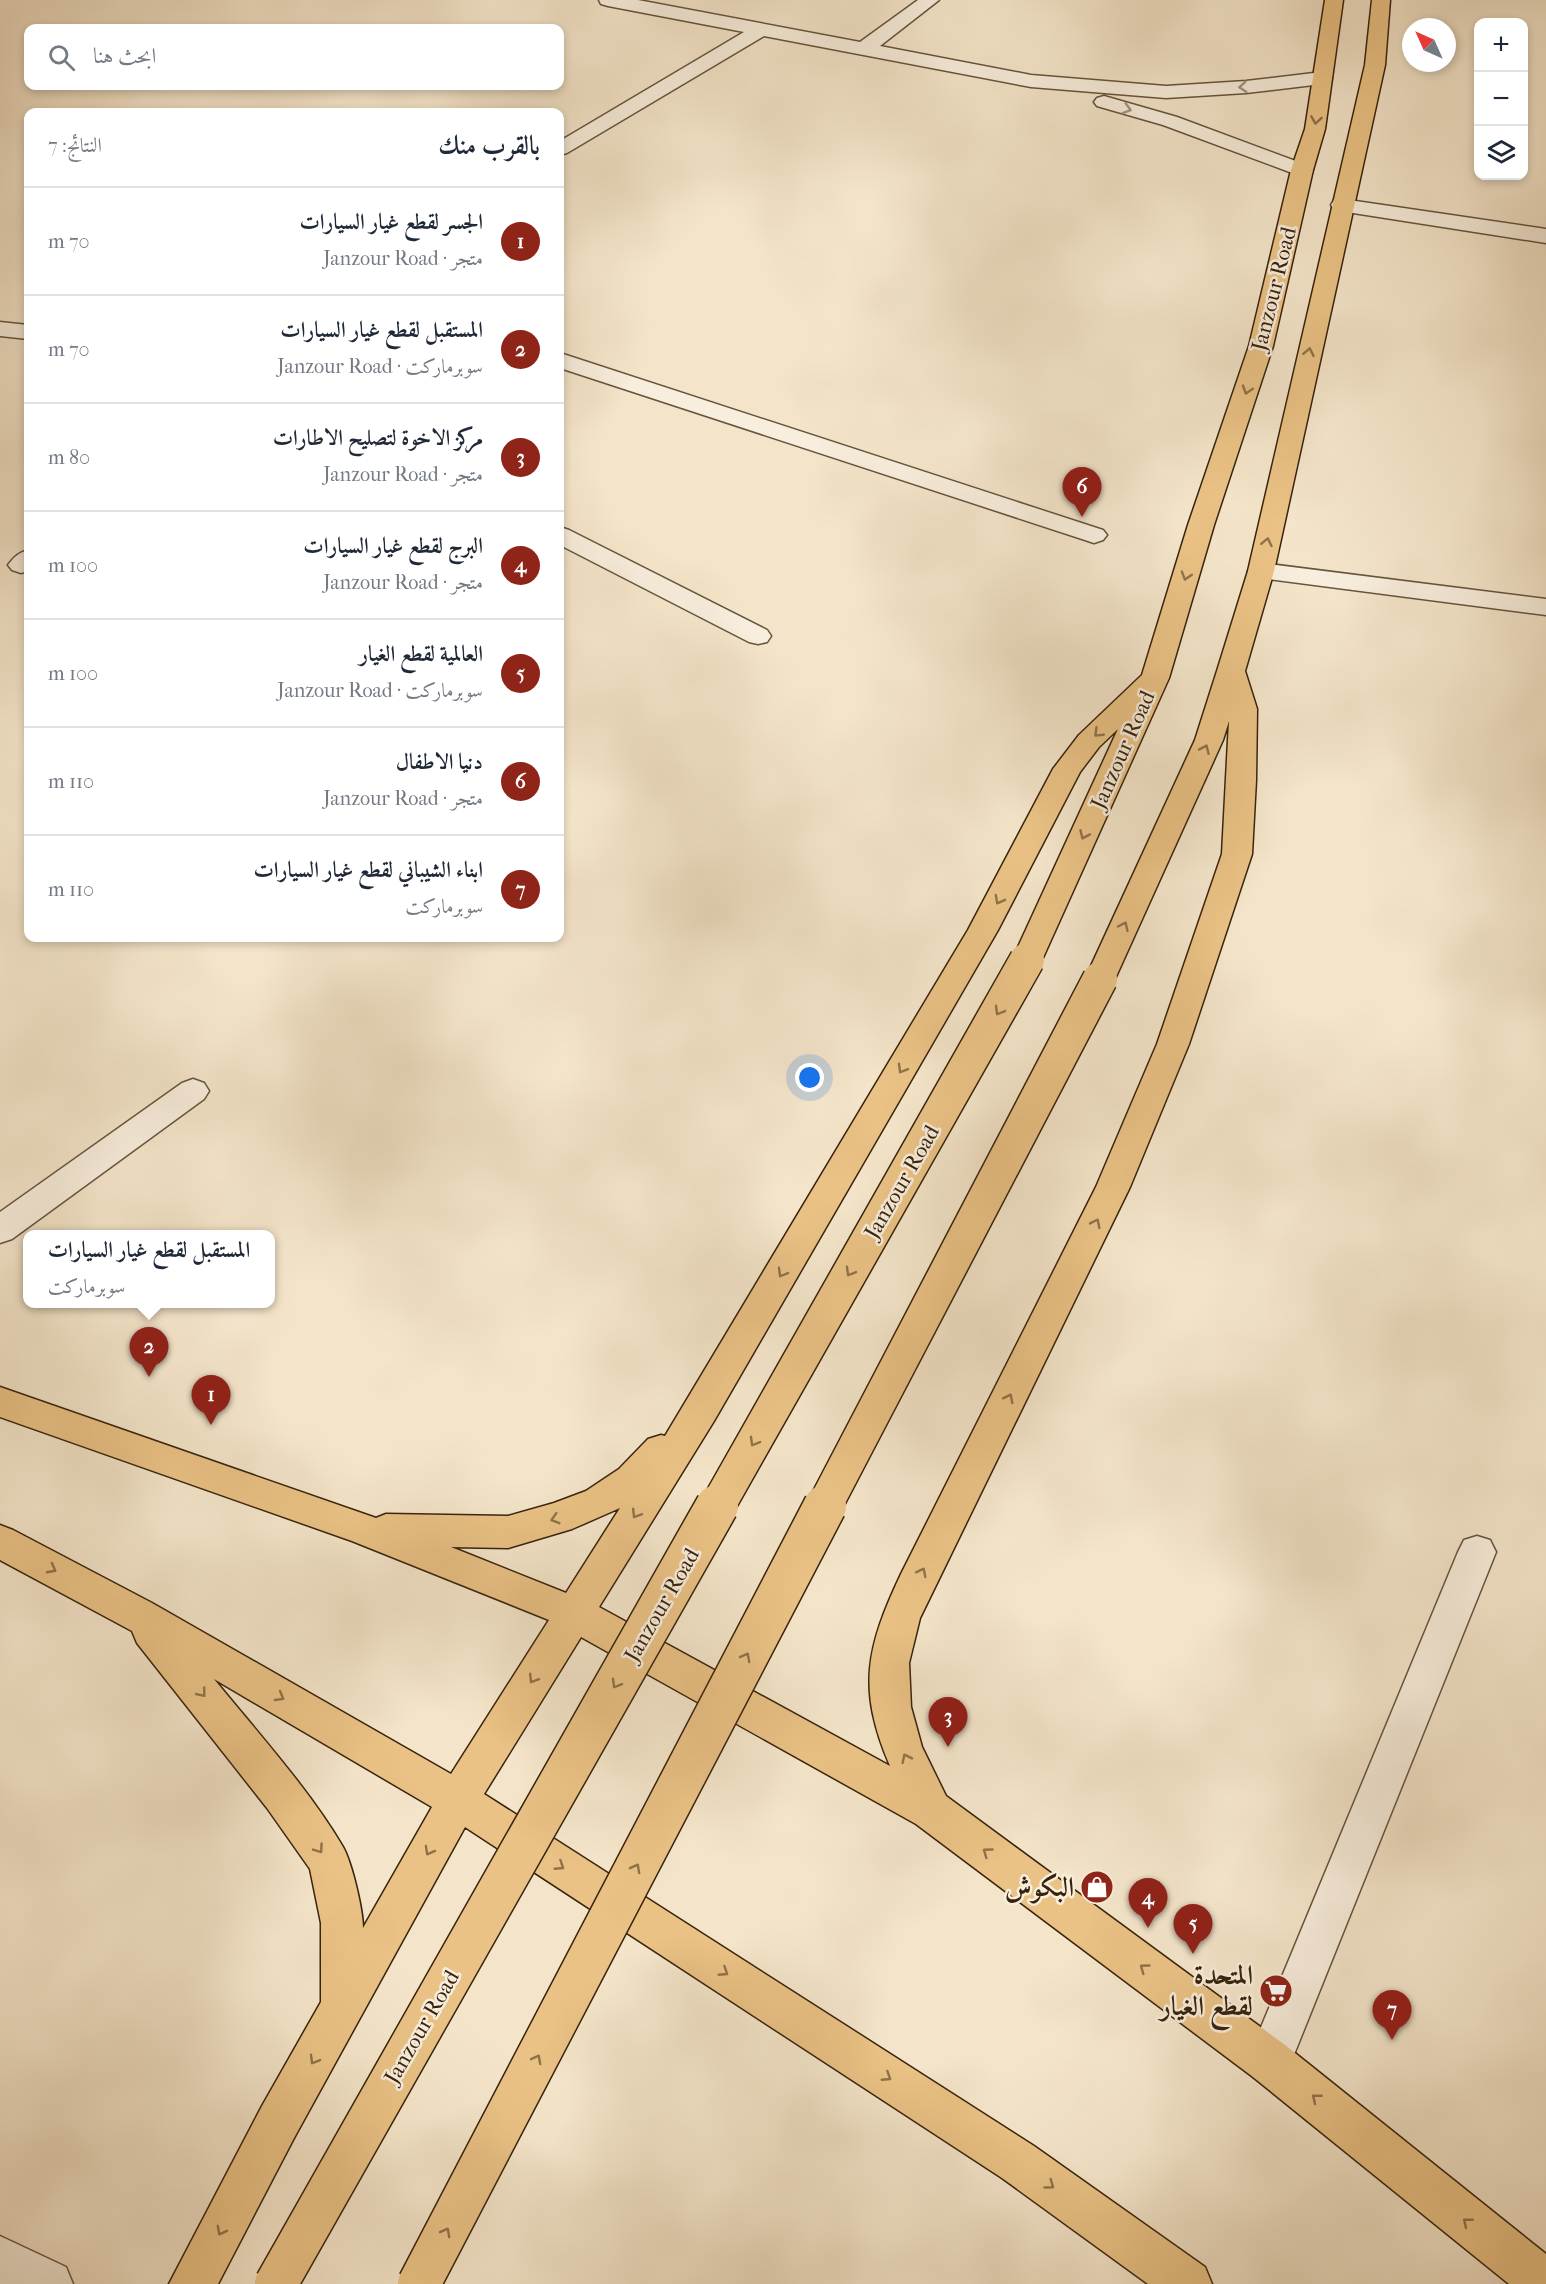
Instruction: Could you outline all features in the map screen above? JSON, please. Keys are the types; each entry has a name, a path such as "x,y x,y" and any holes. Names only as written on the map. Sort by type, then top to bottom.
{"main road":[{"name":"Janzour Road","path":"276,2284 1027,960 1155,678 1201,525 1261,346 1302,170 1315,129 1334,0"},
{"name":"Janzour Road","path":"419,2284 1100,979 1209,740 1261,571 1375,65 1381,0"},
{"path":"931,1810 897,1738 887,1688 894,1637 915,1586 1113,1187 1173,1044 1204,957 1237,854 1242,780 1243,709 1231,671"},
{"path":"193,2284 278,2122 458,1800 701,1411 983,930 1067,769 1089,741 1155,678"},
{"path":"0,1402 364,1530 574,1613 931,1810 1269,2061 1508,2270 1546,2284"},
{"path":"364,1530 508,1532 559,1518 599,1502 632,1480 701,1411"},
{"path":"0,1541 138,1615 458,1800 1018,2162 1157,2271 1188,2284"},
{"path":"138,1615 282,1795 329,1862 342,1923 343,2009"}],"street":[{"path":"608,0 1031,81 1170,121 1302,170"},
{"path":"864,49 930,0"},
{"path":"564,146 762,29"},
{"path":"1031,81 1166,92 1246,87 1322,78"},
{"path":"1342,206 1546,236"},
{"path":"0,329 24,332"},
{"path":"564,361 1094,535"},
{"path":"564,537 758,636"},
{"path":"1261,571 1546,607"},
{"path":"0,1230 193,1091"},
{"path":"1269,2061 1477,1552"},
{"path":"0,2259 49,2284"}],"place":[{"name":"دنيا الاطفال","path":"1082,517"},
{"name":"المستقبل لقطع غيار السيارات","path":"149,1377"},
{"name":"الجسر لقطع غيار السيارات","path":"211,1425"},
{"name":"مركز الاخوة لتصليح الاطارات","path":"948,1747"},
{"name":"البكوش","path":"1097,1887"},
{"name":"البرج لقطع غيار السيارات","path":"1148,1928"},
{"name":"العالمية لقطع الغيار","path":"1193,1954"},
{"name":"المتحدة لقطع الغيار","path":"1276,1991"},
{"name":"ابناء الشيباني لقطع غيار السيارات","path":"1392,2040"}]}
